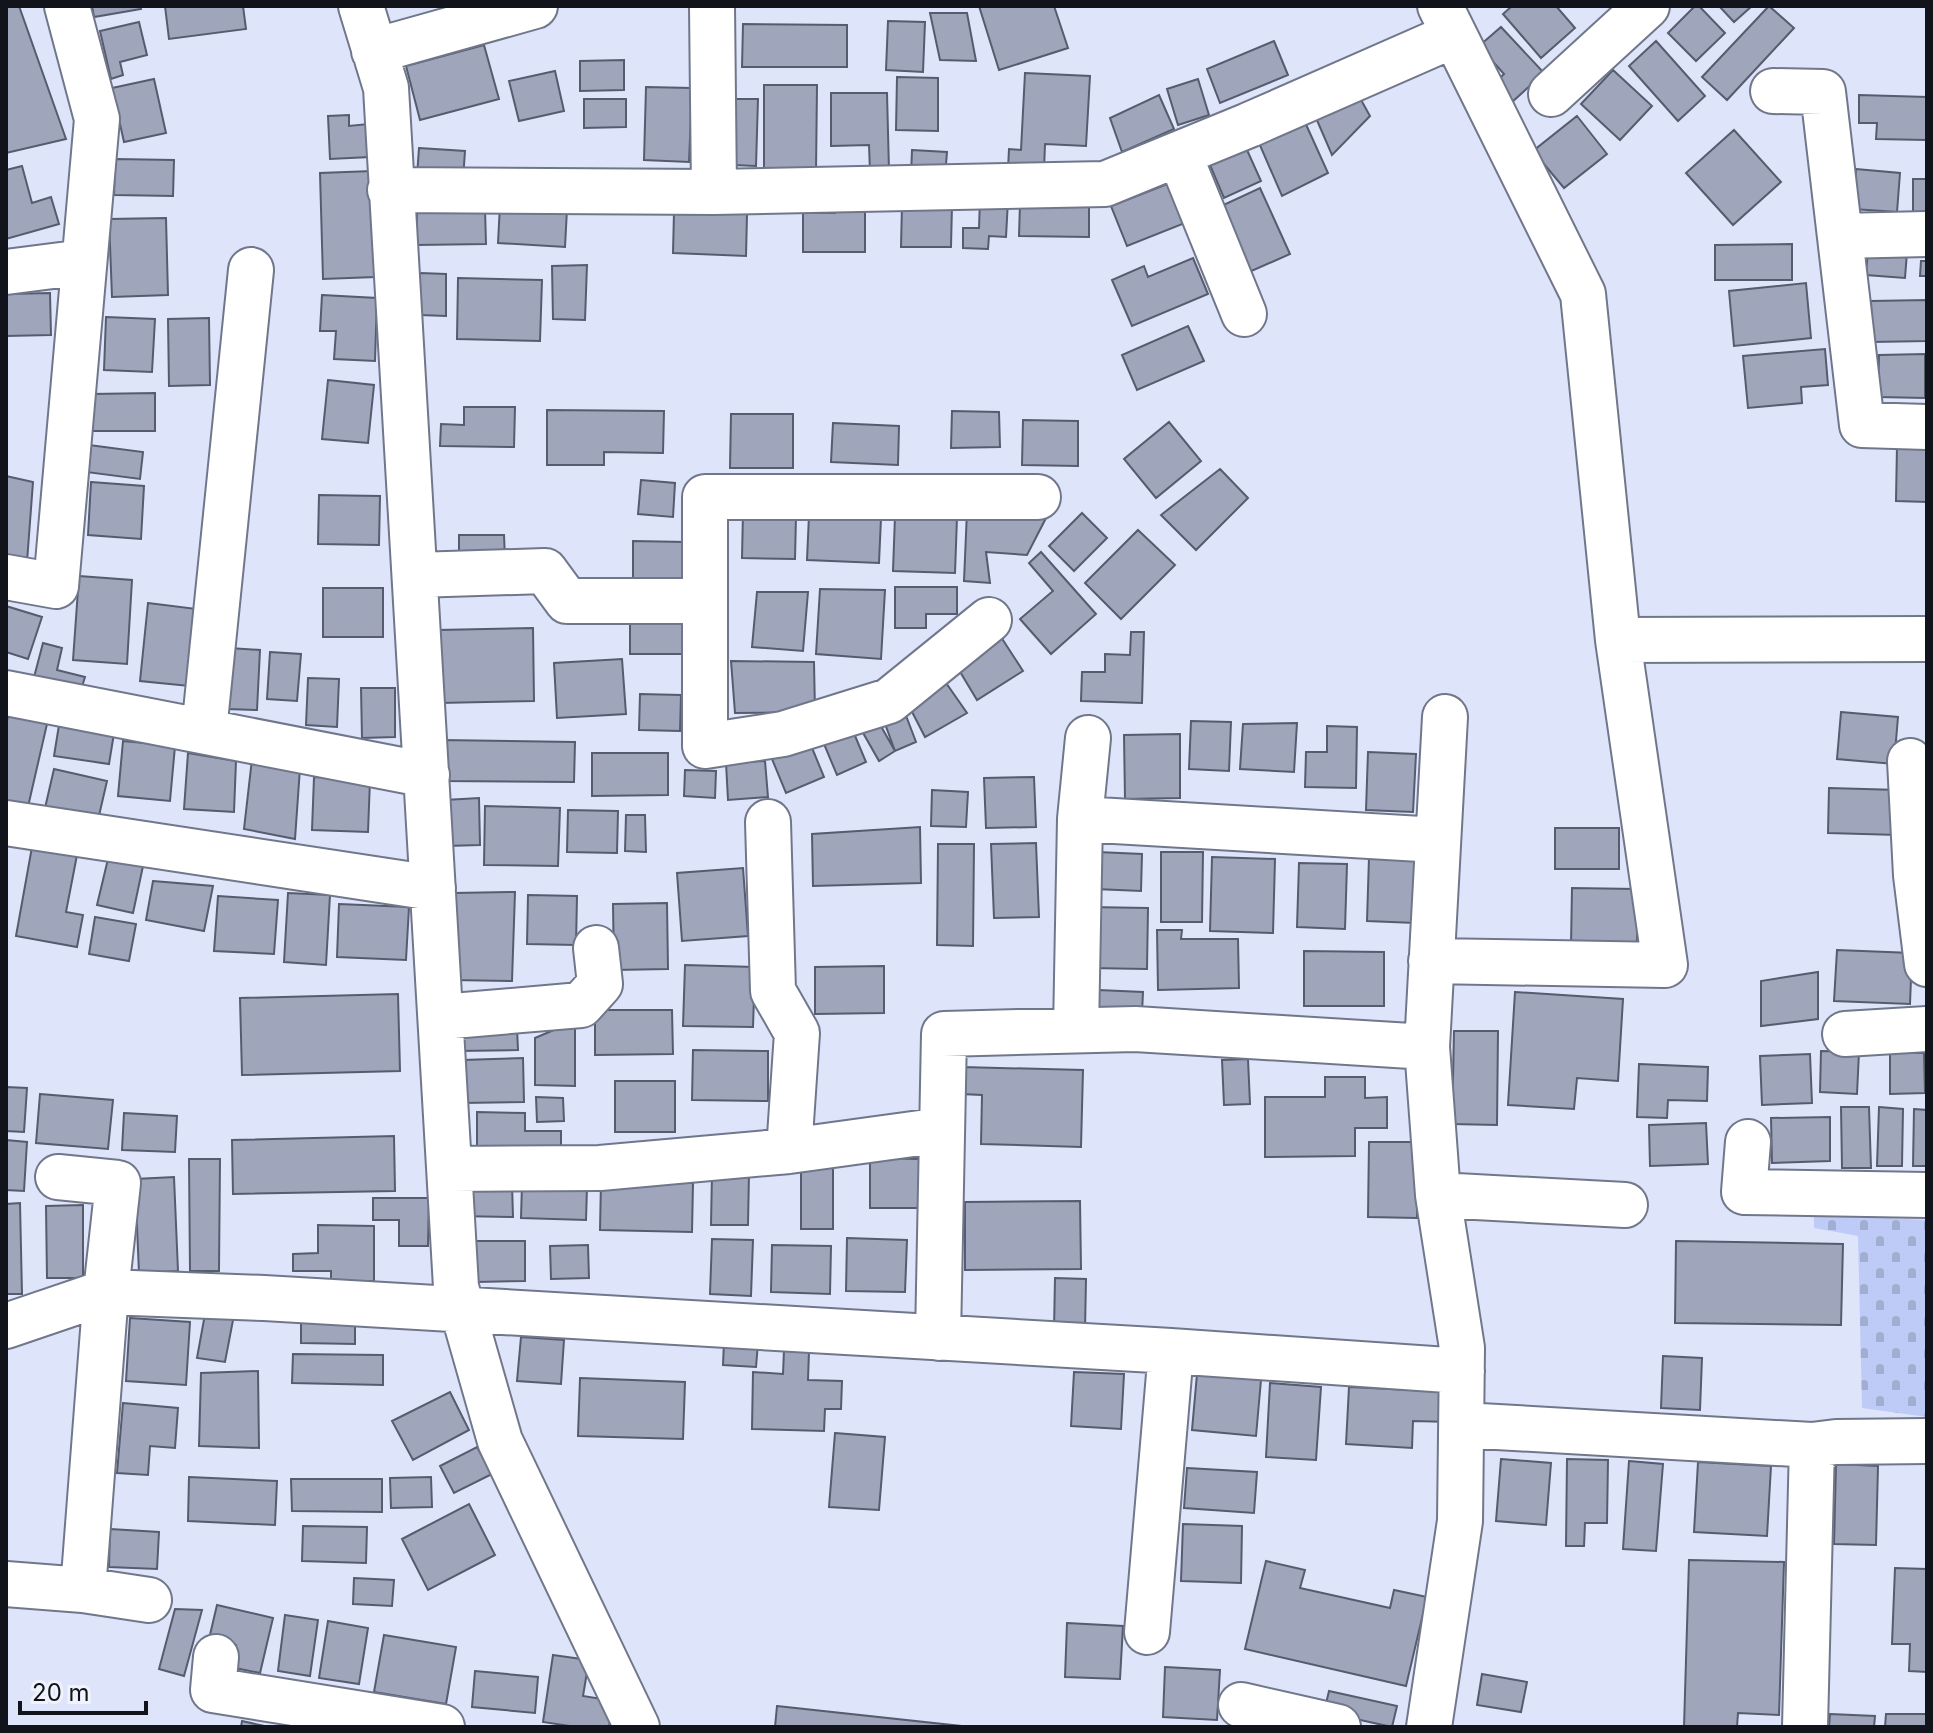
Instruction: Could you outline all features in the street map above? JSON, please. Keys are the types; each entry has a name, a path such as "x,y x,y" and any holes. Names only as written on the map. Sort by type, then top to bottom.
{"street":[{"path":"6,577 56,586 97,119 67,6"},
{"path":"361,6 386,88 456,1287 500,1441 637,1727"},
{"path":"374,51 535,6"},
{"path":"712,6 714,192"},
{"path":"1551,94 1647,6"},
{"path":"390,190 714,192 1105,184 1179,154 1447,20 1583,294 1618,640 1665,965 1431,961"},
{"path":"1773,91 1823,92 1862,425 1927,427"},
{"path":"1179,154 1244,314"},
{"path":"1840,236 1927,234"},
{"path":"6,272 84,262"},
{"path":"204,731 251,270"},
{"path":"989,620 889,701 783,734 705,746 705,497 1038,497"},
{"path":"415,575 545,571 567,601 705,601"},
{"path":"1618,640 1927,639"},
{"path":"6,693 427,775"},
{"path":"1429,1727 1460,1521 1462,1425 1462,1348 1438,1195 1427,1047 1445,717"},
{"path":"1076,1030 1080,819 1088,738"},
{"path":"1910,761 1927,964"},
{"path":"1080,819 1438,840"},
{"path":"768,822 773,991 797,1033 789,1151"},
{"path":"6,823 433,888"},
{"path":"441,1017 581,1005 600,984 596,948"},
{"path":"938,1338 944,1034 1135,1029 1427,1047"},
{"path":"1845,1034 1927,1029"},
{"path":"450,1169 600,1168 789,1151 942,1130"},
{"path":"1748,1142 1744,1192 1927,1195"},
{"path":"58,1177 118,1183 106,1292 83,1590"},
{"path":"1438,1195 1625,1205"},
{"path":"6,1326 106,1292 264,1298 1462,1371"},
{"path":"1147,1632 1171,1351"},
{"path":"1462,1425 1812,1445 1927,1441"},
{"path":"1805,1727 1812,1445"},
{"path":"6,1584 83,1590 149,1600"},
{"path":"216,1657 213,1690 442,1727"},
{"path":"1241,1705 1338,1727"}],"green space":[{"path":"1814,1214 1927,1220 1927,1417 1862,1408 1858,1236 1814,1228"}],"building":[{"path":"6,6 19,6 66,139 6,153"},
{"path":"92,6 140,6 141,9 94,17"},
{"path":"165,6 243,6 246,29 169,39"},
{"path":"979,6 1054,6 1068,48 999,70"},
{"path":"1512,6 1556,6 1575,28 1541,58 1503,14"},
{"path":"1695,6 1699,6 1725,33 1696,61 1668,33"},
{"path":"1719,6 1752,6 1734,22"},
{"path":"1769,6 1794,28 1727,100 1702,77"},
{"path":"930,13 967,13 976,61 940,60"},
{"path":"888,21 925,22 923,72 886,70"},
{"path":"139,22 147,55 120,62 123,75 111,79 100,31"},
{"path":"743,24 847,25 847,67 742,67"},
{"path":"1501,27 1544,73 1511,103 1494,84 1504,74 1479,46"},
{"path":"1274,41 1288,75 1220,103 1207,69"},
{"path":"1656,41 1705,96 1678,121 1629,66"},
{"path":"484,45 499,99 420,120 406,66"},
{"path":"624,60 624,90 580,91 580,61"},
{"path":"1613,70 1652,106 1620,140 1581,104"},
{"path":"555,71 564,111 519,121 509,81"},
{"path":"1025,73 1090,76 1086,146 1045,144 1044,171 1008,169 1009,149 1021,150"},
{"path":"897,77 938,78 938,131 896,130"},
{"path":"154,79 166,133 124,142 112,88"},
{"path":"1198,79 1209,115 1178,125 1167,89"},
{"path":"764,85 817,85 816,173 764,173"},
{"path":"646,87 692,88 689,162 644,160"},
{"path":"831,93 887,93 889,171 870,172 869,145 831,146"},
{"path":"1159,95 1174,129 1122,152 1110,118"},
{"path":"1859,95 1927,97 1926,140 1876,139 1877,123 1859,123"},
{"path":"1360,98 1370,116 1332,155 1316,118"},
{"path":"584,99 626,99 626,127 584,128"},
{"path":"734,99 758,99 756,166 733,165"},
{"path":"349,115 349,126 368,124 370,157 330,159 328,116"},
{"path":"1577,116 1607,154 1564,188 1533,151"},
{"path":"1304,120 1328,173 1282,196 1259,143"},
{"path":"1734,130 1781,182 1733,225 1686,173"},
{"path":"419,148 465,151 463,179 417,176"},
{"path":"912,150 947,152 945,177 911,175"},
{"path":"1247,150 1261,181 1224,198 1210,165"},
{"path":"115,159 174,160 173,196 114,195"},
{"path":"22,166 32,203 51,197 59,224 6,239 6,170"},
{"path":"1856,169 1900,173 1897,212 1853,209"},
{"path":"372,171 375,277 323,279 320,173"},
{"path":"1913,179 1927,179 1927,213 1913,212"},
{"path":"1175,181 1190,221 1127,246 1111,206"},
{"path":"1260,188 1290,254 1247,273 1217,208"},
{"path":"980,199 1008,200 1006,237 989,236 988,249 963,248 963,228 979,228"},
{"path":"835,203 865,204 865,252 803,252 803,213 835,213"},
{"path":"1020,204 1089,205 1089,237 1019,236"},
{"path":"500,205 567,209 565,247 498,243"},
{"path":"902,205 952,205 951,247 901,247"},
{"path":"417,207 485,209 486,244 417,245"},
{"path":"674,212 747,214 746,256 673,253"},
{"path":"166,218 168,295 112,297 109,219"},
{"path":"1792,244 1792,280 1715,280 1715,245"},
{"path":"1868,249 1907,252 1905,278 1866,275"},
{"path":"1193,258 1208,294 1132,326 1112,280 1144,266 1148,277"},
{"path":"1921,261 1927,261 1927,276 1920,276"},
{"path":"587,265 585,320 553,319 552,266"},
{"path":"420,273 446,274 446,316 420,315"},
{"path":"458,278 542,280 540,341 457,339"},
{"path":"1806,283 1811,338 1734,346 1729,291"},
{"path":"50,293 51,335 6,336 6,294"},
{"path":"322,295 377,298 375,361 334,359 336,331 320,331"},
{"path":"1927,300 1927,341 1872,342 1871,301"},
{"path":"106,317 155,319 152,372 104,370"},
{"path":"209,318 210,385 169,386 168,319"},
{"path":"1188,326 1204,361 1137,390 1122,355"},
{"path":"1825,349 1828,385 1801,387 1802,403 1748,408 1743,356"},
{"path":"1925,354 1925,398 1878,397 1879,355"},
{"path":"328,380 374,385 368,443 322,439"},
{"path":"155,393 155,431 92,431 91,394"},
{"path":"464,407 515,407 514,447 440,446 441,424 464,425"},
{"path":"547,410 664,411 663,453 604,452 604,465 547,465"},
{"path":"952,411 999,412 1000,447 951,448"},
{"path":"731,414 793,414 793,468 730,468"},
{"path":"1023,420 1078,421 1078,466 1022,465"},
{"path":"1169,422 1201,461 1156,498 1124,459"},
{"path":"833,423 899,426 898,465 831,462"},
{"path":"89,445 143,452 140,479 86,472"},
{"path":"1897,445 1927,446 1927,502 1896,501"},
{"path":"1220,469 1248,498 1196,550 1161,515"},
{"path":"6,476 33,482 27,562 6,561"},
{"path":"641,480 675,483 673,517 638,514"},
{"path":"91,482 144,486 141,539 88,535"},
{"path":"319,495 380,496 379,545 318,544"},
{"path":"967,511 1046,518 1027,555 986,552 990,583 964,581"},
{"path":"743,512 796,516 795,559 742,558"},
{"path":"1082,513 1107,538 1074,571 1049,546"},
{"path":"809,515 881,518 879,563 807,560"},
{"path":"895,516 957,517 955,573 893,571"},
{"path":"1138,530 1175,565 1121,619 1085,583"},
{"path":"459,535 504,535 505,558 459,558"},
{"path":"633,541 686,542 685,579 633,578"},
{"path":"1041,552 1096,614 1051,654 1020,619 1053,591 1029,563"},
{"path":"79,576 132,580 127,664 73,660"},
{"path":"895,587 957,587 957,614 926,614 926,628 895,628"},
{"path":"323,588 383,588 383,637 323,637"},
{"path":"820,589 885,590 881,659 816,654"},
{"path":"757,592 808,592 803,651 752,647"},
{"path":"148,603 197,609 189,686 140,681"},
{"path":"6,606 42,617 28,659 6,652"},
{"path":"630,619 682,619 682,654 630,654"},
{"path":"533,628 534,701 439,703 438,630"},
{"path":"1131,632 1144,632 1142,703 1081,701 1082,672 1105,672 1105,654 1130,655"},
{"path":"1001,637 1023,671 977,700 956,665"},
{"path":"43,643 62,648 57,670 85,677 80,693 33,681"},
{"path":"229,648 260,650 257,710 226,709"},
{"path":"270,652 301,654 297,701 267,699"},
{"path":"622,659 626,714 557,718 554,663"},
{"path":"731,661 814,662 815,712 735,713"},
{"path":"308,678 339,679 337,727 306,725"},
{"path":"944,680 967,713 925,737 908,704"},
{"path":"361,688 395,688 395,737 362,738"},
{"path":"640,694 681,695 680,731 639,730"},
{"path":"1841,712 1898,717 1894,764 1837,759"},
{"path":"9,713 47,724 27,811 6,806 6,724"},
{"path":"905,713 916,742 895,751 884,721"},
{"path":"60,719 115,727 109,764 54,756"},
{"path":"878,721 895,751 879,761 862,731"},
{"path":"1191,721 1231,722 1229,771 1189,769"},
{"path":"1297,723 1294,772 1240,769 1243,724"},
{"path":"1327,726 1357,727 1356,788 1305,787 1306,752 1327,752"},
{"path":"853,731 866,762 837,775 824,744"},
{"path":"1180,734 1180,798 1125,799 1124,735"},
{"path":"441,740 575,742 574,782 441,781"},
{"path":"123,741 175,746 170,801 118,796"},
{"path":"810,743 824,777 786,793 772,759"},
{"path":"1368,752 1416,754 1413,812 1366,810"},
{"path":"188,753 236,761 234,812 184,809"},
{"path":"592,753 668,753 668,795 592,796"},
{"path":"252,759 300,768 295,839 244,829"},
{"path":"765,761 768,797 728,800 726,763"},
{"path":"54,769 107,781 98,820 45,808"},
{"path":"685,770 716,771 715,798 684,796"},
{"path":"314,777 370,780 368,832 312,830"},
{"path":"1034,777 1036,827 986,828 984,778"},
{"path":"1829,788 1899,790 1898,835 1828,833"},
{"path":"932,790 968,792 966,827 931,826"},
{"path":"479,798 480,845 446,846 445,800"},
{"path":"485,806 560,808 558,866 484,865"},
{"path":"568,810 618,811 617,853 567,852"},
{"path":"626,815 645,815 646,852 625,851"},
{"path":"920,827 921,883 813,886 812,834"},
{"path":"1555,828 1619,828 1619,869 1555,869"},
{"path":"1036,843 1039,917 994,918 991,844"},
{"path":"938,844 974,844 973,946 937,945"},
{"path":"32,847 77,855 66,912 83,915 77,947 16,936"},
{"path":"1097,852 1142,854 1141,891 1095,889"},
{"path":"1161,852 1203,852 1202,922 1161,922"},
{"path":"1212,857 1275,859 1273,933 1210,931"},
{"path":"1369,857 1417,858 1415,923 1367,921"},
{"path":"108,859 143,866 133,913 97,905"},
{"path":"1299,863 1347,864 1345,929 1297,927"},
{"path":"743,868 748,936 682,941 677,873"},
{"path":"153,881 213,886 204,931 146,920"},
{"path":"1572,888 1637,889 1637,946 1571,945"},
{"path":"515,892 512,981 452,980 454,893"},
{"path":"288,893 330,895 326,965 284,962"},
{"path":"528,895 577,896 576,945 527,944"},
{"path":"218,896 278,900 274,954 214,951"},
{"path":"667,903 668,969 614,970 613,904"},
{"path":"339,904 409,907 406,960 337,957"},
{"path":"1089,907 1148,908 1147,969 1088,968"},
{"path":"95,917 136,924 129,961 89,954"},
{"path":"1157,930 1182,930 1181,939 1238,939 1239,988 1158,990"},
{"path":"1837,950 1912,953 1910,1004 1834,1001"},
{"path":"1304,951 1384,952 1384,1006 1304,1006"},
{"path":"685,965 755,967 753,1027 683,1026"},
{"path":"884,966 884,1013 815,1014 815,967"},
{"path":"1818,972 1818,1019 1761,1026 1761,981"},
{"path":"1098,990 1143,992 1142,1013 1098,1013"},
{"path":"1515,992 1623,999 1618,1081 1577,1078 1574,1109 1508,1105"},
{"path":"398,994 400,1071 242,1075 240,998"},
{"path":"595,1010 672,1010 673,1054 595,1055"},
{"path":"575,1021 575,1086 535,1085 535,1038"},
{"path":"517,1028 518,1050 458,1051 457,1029"},
{"path":"1454,1031 1498,1031 1497,1125 1452,1124"},
{"path":"693,1050 768,1051 768,1101 692,1100"},
{"path":"1821,1051 1859,1052 1857,1094 1820,1092"},
{"path":"1890,1053 1924,1053 1925,1093 1890,1094"},
{"path":"1810,1054 1812,1103 1762,1105 1760,1056"},
{"path":"523,1058 524,1102 462,1103 462,1060"},
{"path":"1248,1059 1250,1104 1224,1105 1222,1060"},
{"path":"1639,1064 1708,1067 1707,1101 1668,1100 1667,1118 1637,1117"},
{"path":"962,1067 1083,1070 1081,1147 981,1144 982,1095 961,1094"},
{"path":"1325,1077 1365,1077 1365,1098 1387,1097 1387,1128 1355,1128 1355,1156 1265,1157 1265,1097 1325,1097"},
{"path":"615,1081 675,1081 675,1132 615,1132"},
{"path":"6,1087 27,1088 24,1132 6,1131"},
{"path":"40,1094 113,1100 108,1149 36,1143"},
{"path":"536,1097 563,1098 564,1121 537,1122"},
{"path":"1841,1107 1869,1107 1871,1168 1842,1168"},
{"path":"1879,1107 1903,1109 1902,1166 1877,1166"},
{"path":"1914,1109 1927,1110 1927,1166 1913,1166"},
{"path":"477,1112 525,1113 525,1131 561,1131 561,1155 477,1155"},
{"path":"124,1113 177,1116 175,1152 122,1150"},
{"path":"1830,1117 1830,1161 1772,1163 1771,1118"},
{"path":"1706,1123 1708,1164 1650,1166 1649,1125"},
{"path":"394,1136 395,1191 233,1194 232,1140"},
{"path":"6,1140 27,1142 24,1191 6,1190"},
{"path":"1369,1142 1418,1142 1417,1218 1368,1217"},
{"path":"870,1158 920,1159 920,1208 870,1208"},
{"path":"189,1159 220,1159 219,1271 190,1271"},
{"path":"833,1166 833,1229 801,1229 801,1167"},
{"path":"712,1173 749,1173 748,1225 711,1225"},
{"path":"174,1177 178,1271 139,1273 135,1179"},
{"path":"601,1181 693,1183 692,1232 600,1230"},
{"path":"459,1183 512,1184 513,1217 458,1216"},
{"path":"522,1184 587,1187 586,1220 521,1218"},
{"path":"373,1198 429,1198 428,1246 399,1246 399,1220 373,1220"},
{"path":"1080,1201 1081,1269 965,1270 965,1202"},
{"path":"20,1203 22,1294 6,1294 6,1204"},
{"path":"83,1205 83,1278 47,1278 46,1206"},
{"path":"318,1225 374,1226 374,1281 331,1281 331,1271 293,1271 293,1254 318,1253"},
{"path":"847,1238 907,1240 905,1292 846,1291"},
{"path":"712,1239 753,1240 751,1296 710,1294"},
{"path":"476,1241 525,1241 525,1281 476,1282"},
{"path":"1676,1241 1843,1244 1841,1325 1675,1323"},
{"path":"588,1245 589,1278 551,1279 550,1246"},
{"path":"772,1245 831,1246 830,1294 771,1292"},
{"path":"1055,1278 1086,1279 1085,1330 1054,1330"},
{"path":"205,1314 234,1315 225,1362 197,1358"},
{"path":"301,1315 355,1316 355,1344 301,1343"},
{"path":"130,1318 190,1322 186,1385 126,1381"},
{"path":"521,1337 564,1340 561,1384 517,1381"},
{"path":"724,1341 758,1343 756,1367 723,1365"},
{"path":"784,1350 809,1351 808,1380 842,1381 841,1409 825,1409 824,1431 752,1429 753,1372 783,1374"},
{"path":"293,1354 383,1355 383,1385 292,1383"},
{"path":"1663,1356 1702,1358 1700,1410 1661,1408"},
{"path":"258,1371 259,1448 199,1446 201,1373"},
{"path":"1074,1372 1124,1374 1121,1429 1071,1426"},
{"path":"1197,1374 1261,1380 1256,1436 1192,1430"},
{"path":"580,1378 685,1382 683,1439 578,1436"},
{"path":"1270,1383 1321,1387 1316,1460 1266,1457"},
{"path":"1349,1387 1452,1392 1451,1422 1413,1421 1412,1448 1346,1444"},
{"path":"450,1392 469,1430 413,1460 392,1421"},
{"path":"123,1403 178,1408 175,1448 150,1446 148,1475 117,1473"},
{"path":"835,1433 885,1437 879,1510 829,1507"},
{"path":"477,1447 492,1474 454,1493 440,1466"},
{"path":"1501,1459 1551,1463 1546,1525 1496,1521"},
{"path":"1567,1459 1608,1460 1607,1523 1585,1523 1584,1546 1566,1546"},
{"path":"1629,1461 1663,1464 1656,1551 1623,1549"},
{"path":"1698,1462 1771,1466 1767,1536 1694,1532"},
{"path":"1836,1464 1878,1466 1876,1545 1834,1544"},
{"path":"1187,1468 1257,1472 1254,1513 1184,1508"},
{"path":"189,1477 277,1481 275,1525 188,1521"},
{"path":"431,1477 432,1507 391,1508 390,1478"},
{"path":"291,1479 382,1479 382,1512 292,1511"},
{"path":"469,1504 495,1555 428,1590 402,1539"},
{"path":"1183,1524 1242,1526 1241,1583 1181,1581"},
{"path":"303,1526 367,1527 366,1563 302,1561"},
{"path":"110,1529 159,1532 157,1569 109,1567"},
{"path":"1689,1560 1784,1562 1779,1715 1738,1713 1737,1727 1684,1727"},
{"path":"1266,1561 1305,1570 1300,1588 1390,1608 1394,1590 1427,1597 1406,1686 1245,1649"},
{"path":"1895,1568 1927,1569 1927,1672 1909,1671 1910,1644 1892,1644"},
{"path":"354,1578 394,1580 392,1606 353,1604"},
{"path":"217,1605 273,1618 260,1673 230,1667 236,1645 209,1639"},
{"path":"175,1609 202,1610 184,1676 159,1669"},
{"path":"285,1615 318,1620 310,1676 278,1671"},
{"path":"328,1621 368,1628 359,1684 319,1678"},
{"path":"1067,1623 1123,1626 1120,1679 1065,1677"},
{"path":"384,1635 456,1647 446,1704 374,1692"},
{"path":"553,1655 589,1660 583,1696 614,1701 609,1727 576,1727 543,1722"},
{"path":"1165,1667 1220,1670 1217,1720 1163,1717"},
{"path":"475,1671 538,1677 535,1713 472,1707"},
{"path":"1482,1674 1527,1682 1521,1712 1477,1705"},
{"path":"1329,1691 1397,1706 1392,1727 1324,1712"},
{"path":"777,1706 961,1726 961,1727 775,1727"},
{"path":"1830,1714 1875,1716 1874,1727 1829,1727"},
{"path":"1886,1714 1927,1714 1927,1727 1885,1727"},
{"path":"242,1721 269,1727 241,1727"}]}
